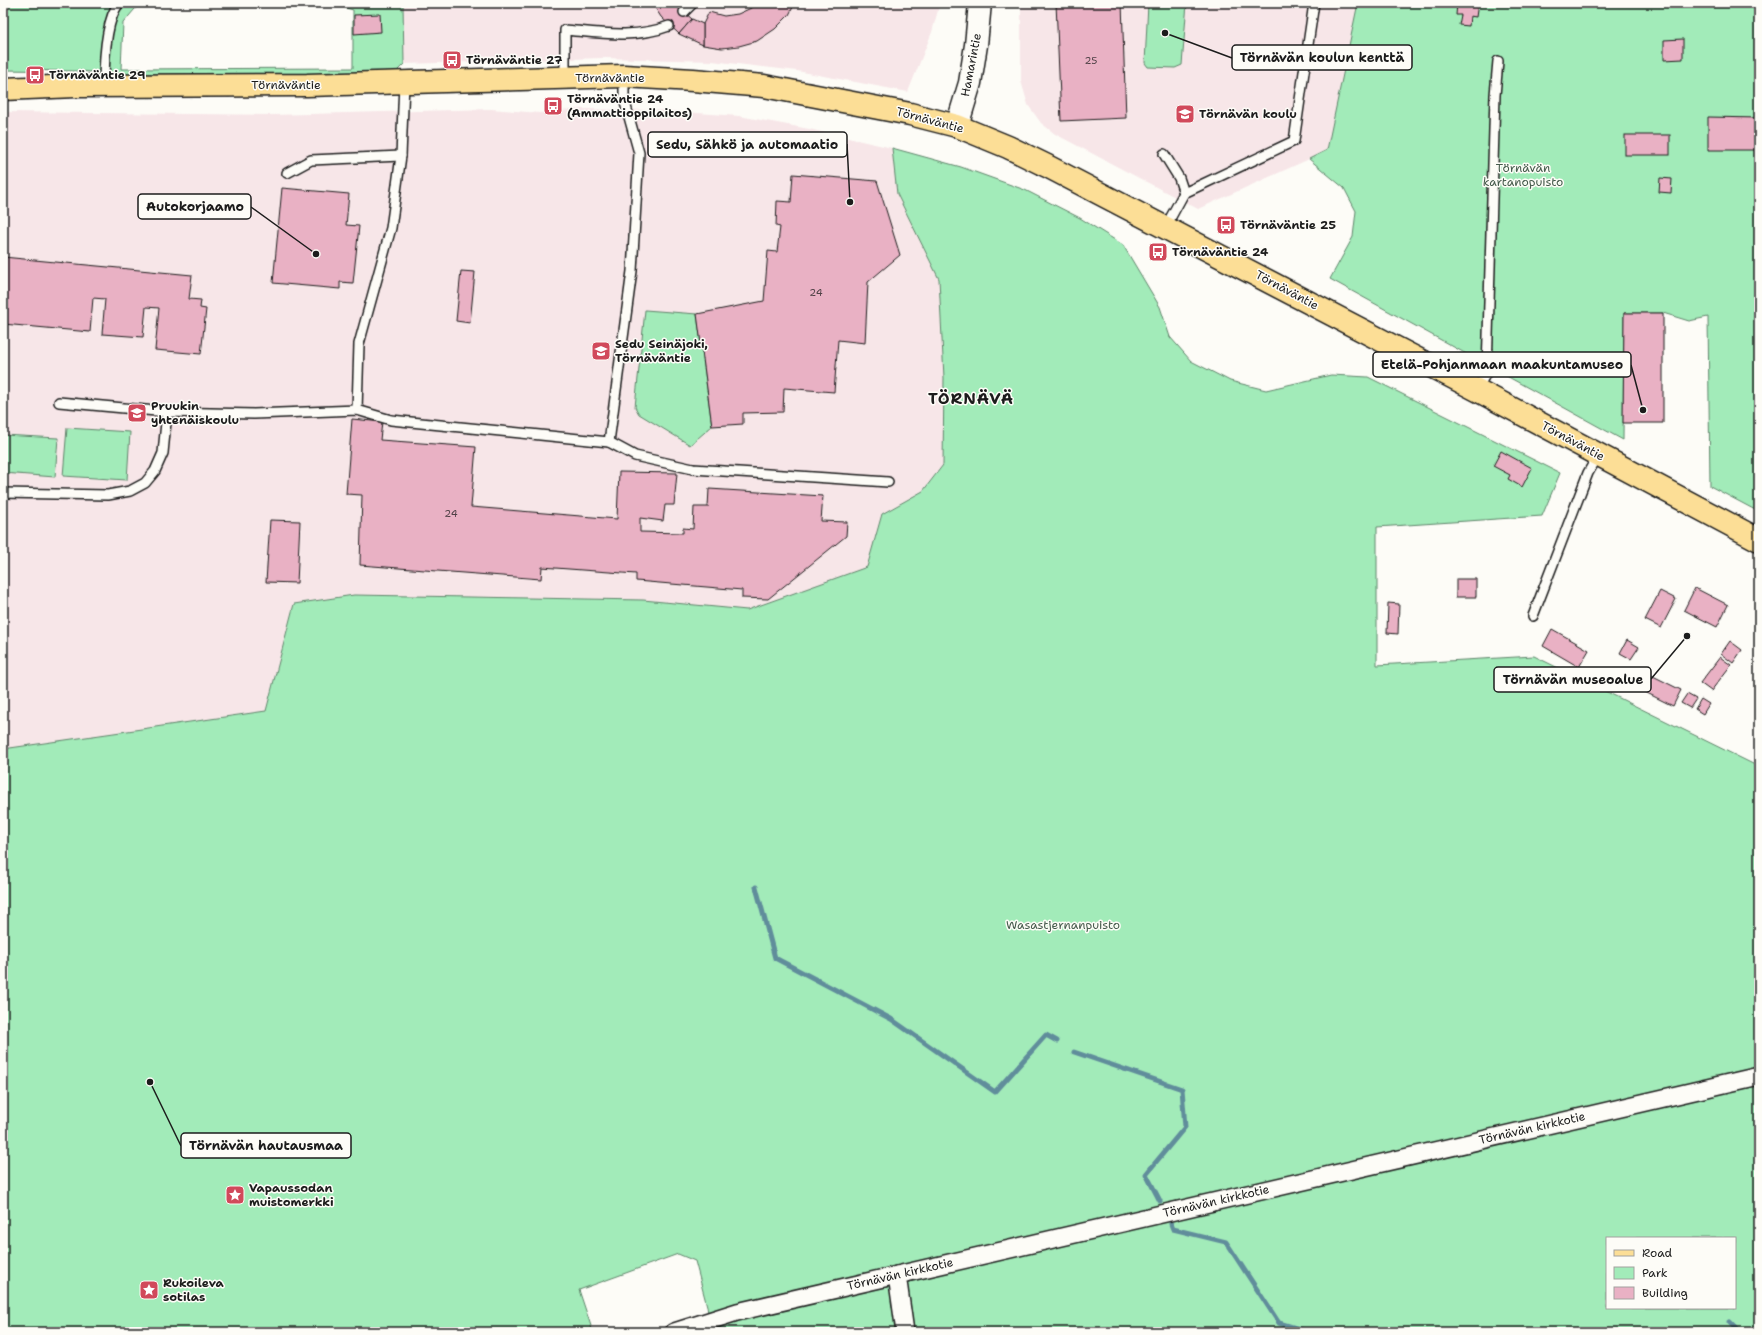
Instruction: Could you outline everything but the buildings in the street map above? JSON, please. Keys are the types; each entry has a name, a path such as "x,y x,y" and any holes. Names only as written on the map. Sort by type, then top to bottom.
{"main road":[{"name":"Hamarintie","path":"957,126 970,83 976,45 980,3"},
{"name":"Törnäväntie","path":"3,89 104,86 404,83 624,76 764,86 855,102 957,126 1008,147 1166,226 1759,540"}],"street":[{"name":"Törnävän kirkkotie","path":"674,1332 737,1312 1759,1076"},
{"path":"897,1275 905,1332"}],"lane":[{"path":"104,86 104,69 110,25 119,3"},
{"path":"684,12 693,3"},
{"path":"1166,226 1184,193 1294,141 1314,3"},
{"path":"565,79 565,30 634,35 653,32 669,26"},
{"path":"1477,390 1487,371 1495,95 1498,61"},
{"path":"609,442 632,271 639,153 624,98 624,76"},
{"path":"357,410 359,344 391,228 401,156 404,83"},
{"path":"1164,154 1179,178 1184,193"},
{"path":"287,173 312,160 401,156"},
{"path":"59,402 167,412 254,414 357,410 391,420 609,442 635,456 693,469 888,482"},
{"path":"3,493 108,495 130,491 145,483 156,471 163,453 167,412"},
{"path":"1532,616 1588,473 1599,454"}],"shaded area":[{"path":"403,3 940,3 932,32 908,92 797,71 712,61 603,58 404,64"},
{"name":"Törnävän koulu","path":"1021,3 1358,3 1327,151 1198,209 1055,134 1041,123 1028,105 1021,81"},
{"name":"Sedu Seinäjoki, Törnäväntie","path":"491,109 540,113 581,109 656,110 739,116 809,129 892,148 897,194 939,279 944,378 943,465 923,491 882,514 868,567 747,610 643,600 355,595 294,604 266,711 3,749 3,112 273,115"}],"green space":[{"path":"3,3 140,3 123,23 121,69 353,68 353,10 329,3 403,3 404,64 394,74 116,74 80,71 3,70"},
{"path":"1148,3 1187,3 1182,65 1175,68 1148,67 1145,63"},
{"name":"Törnävän kartanopuisto","path":"1358,3 1759,3 1759,512 1710,486 1708,317 1689,321 1663,313 1624,313 1623,440 1330,279 1353,237 1356,211 1344,188 1309,159 1327,150"},
{"name":"Wasastjernanpuisto","path":"892,148 961,167 1025,190 1080,218 1123,245 1160,307 1170,337 1191,361 1230,381 1266,390 1331,375 1368,377 1560,473 1542,516 1377,527 1377,665 1534,656 1759,767 1759,1332 705,1332 710,1330 707,1306 695,1261 678,1254 579,1290 593,1332 3,1332 3,749 266,711 294,604 354,595 643,600 747,610 867,567 882,514 923,491 943,465 944,378 939,279 897,194"},
{"path":"645,310 697,314 712,426 690,445 639,414 635,407"},
{"path":"67,428 130,432 127,480 63,476"},
{"path":"3,435 58,438 55,477 3,473"}],"waterway":[{"path":"756,887 775,958 891,1019 995,1092 1046,1035 1057,1041"},
{"path":"1074,1052 1182,1089 1185,1127 1146,1174 1160,1201"},
{"path":"1171,1224 1173,1229 1226,1242 1279,1323 1309,1332"},
{"path":"1730,1322 1740,1332"}],"place":[{"name":"Törnävän koulun kenttä","path":"1165,33"},
{"name":"Törnäväntie 27","path":"452,60"},
{"name":"Törnäväntie 29","path":"35,75"},
{"name":"Törnäväntie 24 (Ammattioppilaitos)","path":"553,106"},
{"name":"Törnävän koulu","path":"1185,114"},
{"name":"Sedu, Sähkö ja automaatio","path":"850,202"},
{"name":"Törnäväntie 25","path":"1226,225"},
{"name":"Törnäväntie 24","path":"1158,252"},
{"name":"Autokorjaamo","path":"316,254"},
{"name":"Sedu Seinäjoki, Törnäväntie","path":"601,351"},
{"name":"Etelä-Pohjanmaan maakuntamuseo","path":"1643,410"},
{"name":"Pruukin yhtenäiskoulu","path":"137,413"},
{"name":"Törnävän museoalue","path":"1687,636"},
{"name":"Törnävän hautausmaa","path":"150,1082"},
{"name":"Vapaussodan muistomerkki","path":"235,1195"},
{"name":"Rukoileva sotilas","path":"149,1290"}],"district":[{"name":"TÖRNÄVÄ","path":"971,398"}]}
